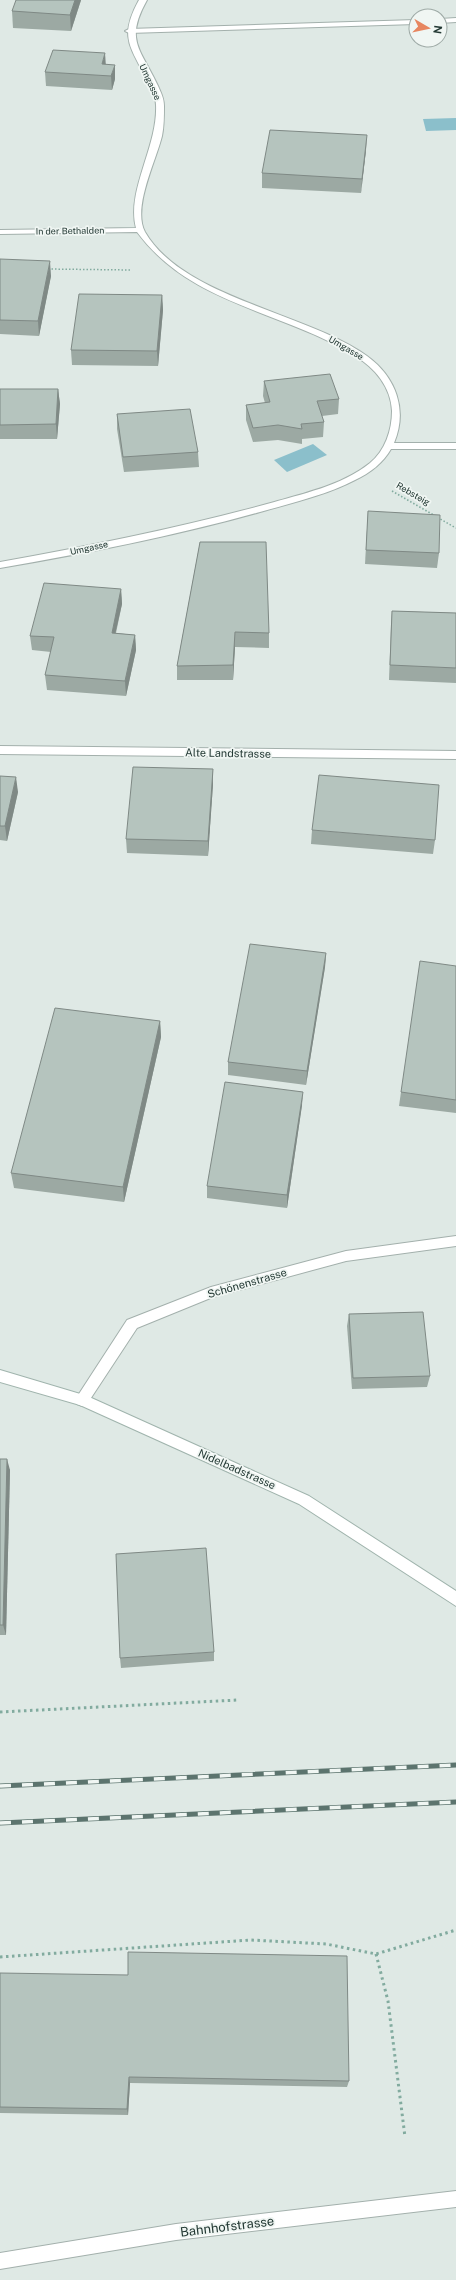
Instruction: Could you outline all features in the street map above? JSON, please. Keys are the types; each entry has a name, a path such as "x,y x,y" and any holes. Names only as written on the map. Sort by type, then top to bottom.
{"street":[{"path":"143,0 136,10 129,31 408,22"},
{"name":"Umgasse","path":"0,566 224,519 332,487 362,473 377,462 388,446 397,423 396,401 390,386 380,372 360,354 337,341 199,284 157,253 140,230 136,210 140,191 157,144 161,121 160,101 136,54 129,31"},
{"name":"In der Bethalden","path":"0,232 140,230"},
{"path":"388,446 456,446"},
{"name":"Alte Landstrasse","path":"0,750 456,755"},
{"name":"Schönenstrasse","path":"82,1400 132,1324 211,1292 346,1256 456,1241"},
{"name":"Nidelbadstrasse","path":"0,1376 82,1400 304,1500 456,1599"},
{"name":"Bahnhofstrasse","path":"0,2261 176,2232 456,2199"}],"path":[{"path":"46,269 181,270"},
{"name":"Rebsteig","path":"362,473 456,528"},
{"path":"0,1712 238,1700"},
{"path":"0,1957 251,1940 326,1944 376,1954 456,1930"},
{"path":"376,1954 388,2001 404,2137"}],"water":[{"path":"456,118 456,130 426,131 423,119"},
{"path":"313,444 327,455 287,472 274,460"}],"building":[{"path":"16,0 75,0 70,15 12,11"},
{"path":"53,50 105,53 102,64 115,65 111,76 45,72"},
{"path":"270,130 367,135 362,179 262,173"},
{"path":"0,259 50,261 38,321 0,320"},
{"path":"79,294 162,295 157,351 71,350"},
{"path":"330,374 339,399 317,401 324,422 301,424 302,429 278,425 253,428 246,405 270,402 264,381"},
{"path":"0,389 58,389 56,424 0,425"},
{"path":"190,409 198,452 123,457 117,414"},
{"path":"368,511 440,515 439,553 366,550"},
{"path":"200,542 266,542 269,633 235,632 233,665 177,666"},
{"path":"44,583 121,589 112,633 135,635 125,681 45,675 54,637 30,636"},
{"path":"392,611 456,613 456,668 390,665"},
{"path":"133,767 213,769 208,841 126,839"},
{"path":"319,775 439,785 435,840 312,830"},
{"path":"0,776 16,777 5,826 0,826"},
{"path":"250,944 326,953 307,1071 228,1062"},
{"path":"420,961 456,966 456,1100 401,1092"},
{"path":"55,1008 160,1021 123,1187 11,1173"},
{"path":"225,1082 303,1092 287,1195 207,1186"},
{"path":"423,1312 430,1376 353,1378 349,1314"},
{"path":"0,1459 7,1459 3,1625 0,1625"},
{"path":"206,1548 214,1652 120,1658 116,1554"},
{"path":"128,1952 347,1956 349,2081 129,2077 127,2109 0,2107 0,1973 128,1975"}],"railway":[{"path":"0,1786 456,1765"},
{"path":"0,1823 456,1802"}]}
